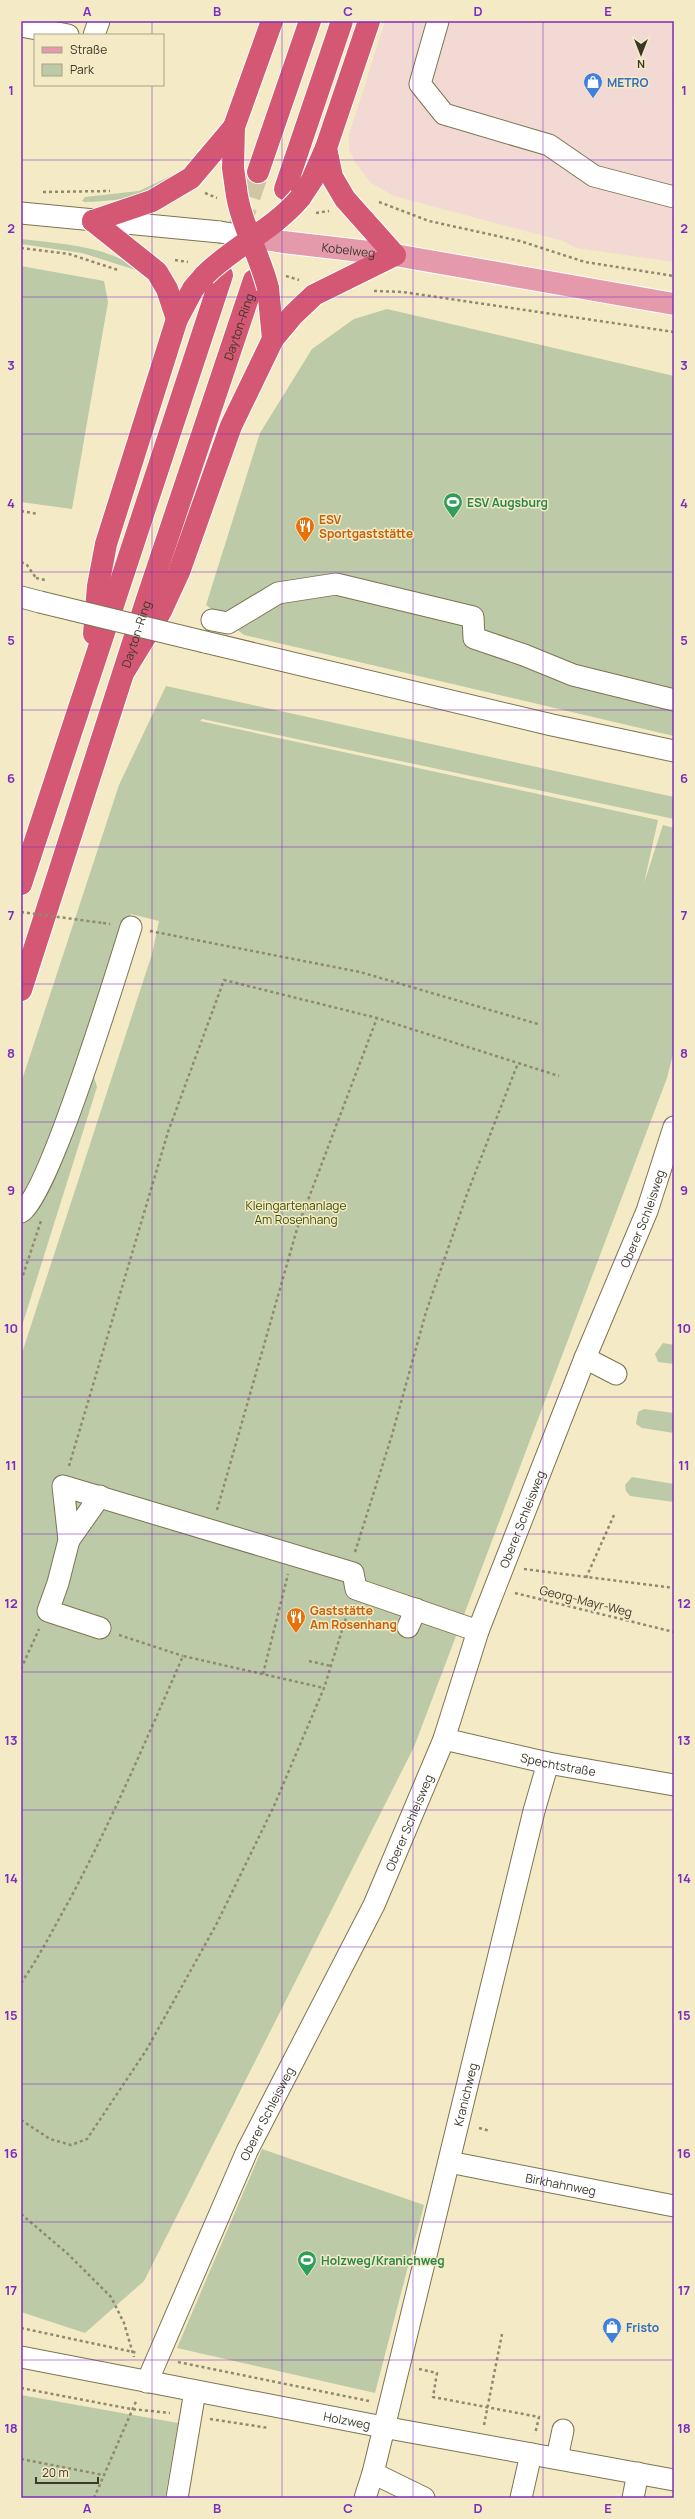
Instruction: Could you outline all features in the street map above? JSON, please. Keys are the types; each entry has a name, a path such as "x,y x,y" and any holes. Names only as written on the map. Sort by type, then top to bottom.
{"highway":[{"path":"272,21 234,127 233,168 228,194 238,202 265,273 273,339"},
{"path":"258,172 310,21"},
{"path":"90,675 98,586 106,544 178,319 193,289 207,271 251,238 271,226 292,193 342,21"},
{"path":"292,193 312,180 326,148 369,21"},
{"path":"93,222 152,201 191,178 234,127"},
{"path":"125,670 161,611 179,572 231,426 273,339 293,314 319,292 395,255 345,199 332,177 326,148"},
{"path":"93,222 157,272 167,289 178,319"},
{"path":"21,884 90,675 207,271"},
{"name":"Dayton-Ring","path":"21,990 125,670 267,281"}],"main road":[{"name":"Kobelweg","path":"251,238 395,255 674,304"}],"street":[{"path":"94,34 99,21"},
{"path":"438,21 420,84 444,114 549,146 594,176 674,197"},
{"path":"21,26 63,34"},
{"name":"Kobelweg","path":"21,213 93,222 220,232 251,238"},
{"path":"212,620 228,623 278,593 336,584 473,617 474,638 524,655 573,676 674,700"},
{"path":"30,600 552,725 674,751"},
{"path":"21,1212 42,1183 76,1093 132,927"},
{"name":"Oberer Schleisweg","path":"147,2382 247,2150 374,1905 444,1739 478,1631 585,1358 647,1211 674,1126"},
{"path":"585,1358 616,1374"},
{"path":"100,1628 48,1611 58,1583 69,1540 63,1486 293,1554 354,1581 412,1618 478,1631"},
{"path":"69,1540 100,1496"},
{"name":"Spechtstraße","path":"444,1739 548,1762 674,1785"},
{"name":"Kranichweg","path":"365,2498 373,2473 534,1811 548,1762"},
{"name":"Birkhahnweg","path":"449,2162 674,2206"},
{"name":"Holzweg","path":"21,2357 383,2427 674,2480"},
{"path":"177,2498 195,2391"},
{"path":"557,2458 563,2430"},
{"path":"521,2498 531,2454"},
{"path":"373,2473 424,2498"},
{"path":"633,2498 638,2473"}],"path":[{"path":"41,192 116,190"},
{"path":"201,190 210,196 228,194"},
{"path":"375,200 429,221 520,241 585,262 674,276"},
{"path":"21,248 69,254 102,263 120,270"},
{"path":"173,260 207,271"},
{"path":"267,281 296,278 304,284"},
{"path":"369,292 403,292 674,332"},
{"path":"21,511 38,514"},
{"path":"21,562 27,565 36,578"},
{"path":"21,912 103,923"},
{"path":"132,927 360,972 538,1024"},
{"path":"63,1486 168,1132 224,980 377,1018 559,1076"},
{"path":"211,1530 297,1229 377,1018"},
{"path":"21,2120 50,2139 71,2145 87,2139 147,2048 216,1925 274,1806 324,1688 354,1581 354,1552 392,1434 426,1312 467,1194 518,1063"},
{"path":"21,1281 42,1216"},
{"path":"586,1578 614,1515"},
{"path":"263,1674 293,1554"},
{"path":"503,1566 586,1578 674,1588"},
{"name":"Georg-Mayr-Weg","path":"495,1588 674,1632"},
{"path":"21,1669 48,1611"},
{"path":"100,1628 183,1656 324,1688"},
{"path":"21,1983 36,1962 87,1866 138,1759 183,1656"},
{"path":"310,1661 331,1666"},
{"path":"21,2214 68,2254 111,2297 124,2323 131,2352 147,2382 132,2409 94,2498"},
{"path":"21,2328 67,2340 158,2358"},
{"path":"480,2444 502,2334"},
{"path":"398,2366 437,2373 433,2397 539,2417 531,2454"},
{"path":"21,2388 132,2409"},
{"path":"21,2459 103,2475"}],"shaded area":[{"path":"385,21 674,21 674,262 576,248 563,241 394,196 371,183 355,162 349,149 349,135"}],"green space":[{"path":"173,175 177,176 145,194 109,201 82,201 85,197 139,191"},
{"path":"21,239 67,244 98,251 127,262 139,271 82,253 21,244"},
{"path":"21,266 104,281 108,302 72,509 21,502"},
{"name":"ESV Augsburg","path":"387,309 674,376 674,736 244,635 206,605 260,433 312,349 354,319"},
{"name":"Kleingartenanlage Am Rosenhang","path":"166,686 674,797 674,819 202,719 200,721 658,820 644,883 663,825 674,828 674,1050 667,1078 414,1747 144,2281 85,2333 21,2312 21,1356 152,954 159,921 131,914 85,1047 97,1087 21,1329 21,1083 119,785"},
{"path":"663,1343 674,1345 674,1364 658,1362 655,1354"},
{"path":"644,1409 674,1413 674,1433 642,1428 636,1424 638,1412"},
{"path":"632,1477 674,1484 674,1502 630,1496 626,1491 625,1485"},
{"name":"Holzweg/Kranichweg","path":"262,2149 424,2205 375,2393 177,2348"},
{"path":"21,2395 178,2423 165,2498 21,2498"}],"tunnel":[{"path":"239,228 258,172"}],"place":[{"name":"METRO","path":"593,99"},
{"name":"ESV Augsburg","path":"453,519"},
{"name":"ESV Sportgaststätte","path":"305,543"},
{"name":"Gaststätte Am Rosenhang","path":"296,1634"},
{"name":"Holzweg/Kranichweg","path":"307,2277"},
{"name":"Fristo","path":"612,2344"}]}
